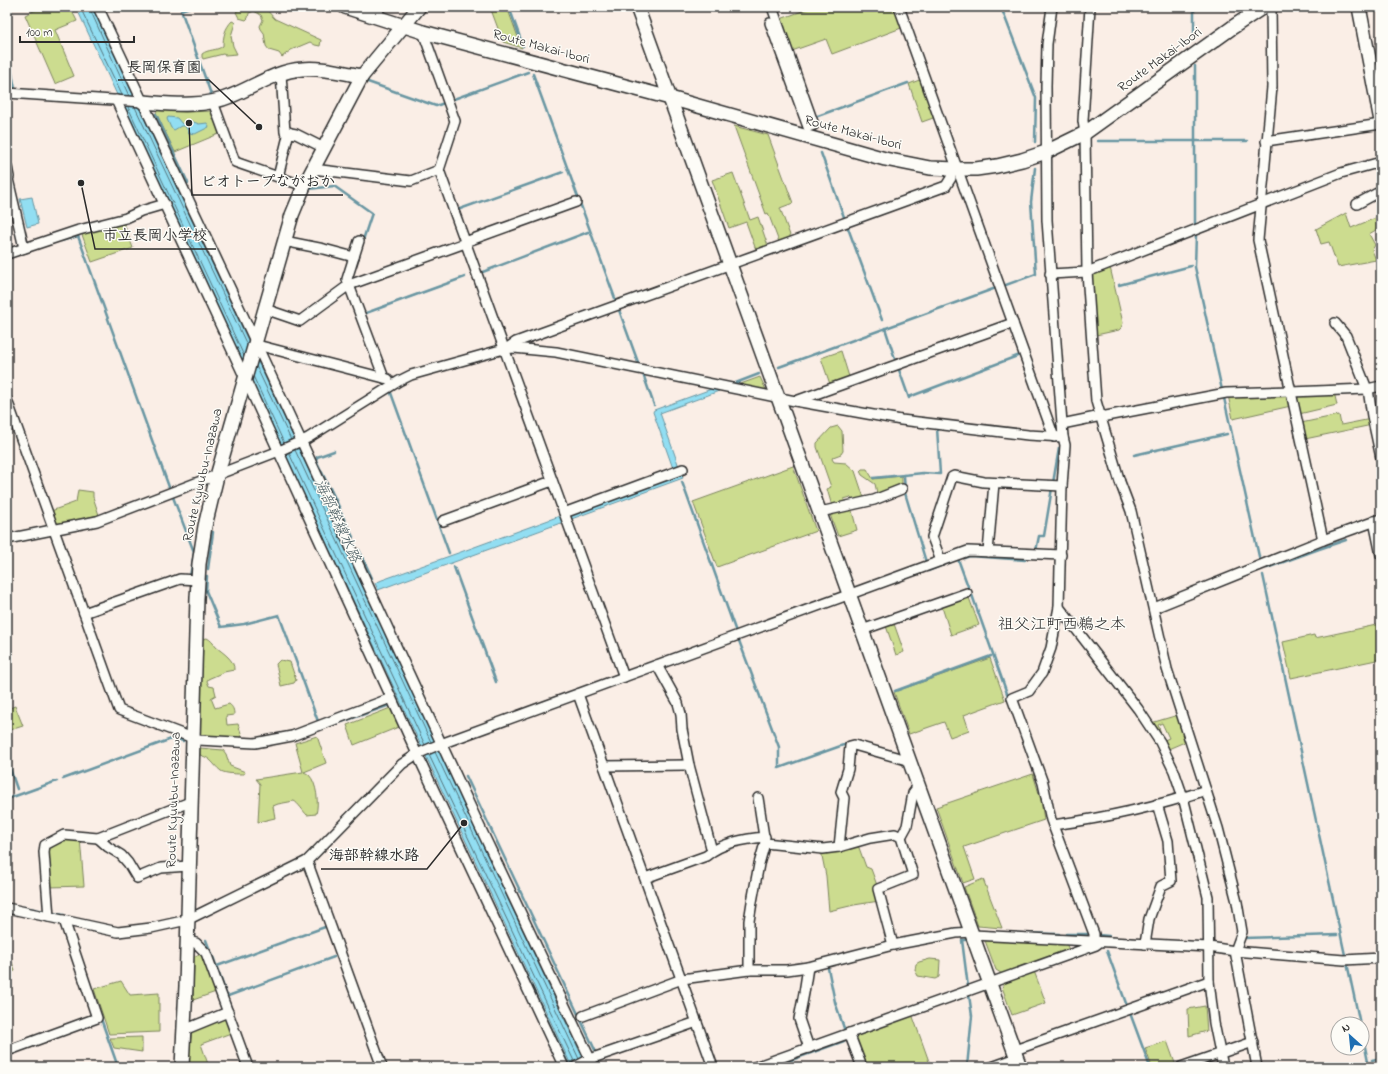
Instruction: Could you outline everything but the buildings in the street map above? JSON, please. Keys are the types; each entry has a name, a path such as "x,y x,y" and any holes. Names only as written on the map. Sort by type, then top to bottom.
{"main road":[{"name":"Route Makai-Ibori","path":"345,7 379,12 403,26 423,32 670,98 810,132 885,159 930,168 954,169 996,166 1022,160 1046,152 1085,133 1263,7"},
{"name":"Route Kyuubu-Inazawa","path":"182,1067 198,580 205,526 245,374 292,215 304,186 362,76 419,7"},
{"path":"637,7 1017,1058"},
{"path":"1359,7 1381,123"},
{"path":"140,102 194,104 213,102 229,97 281,74 302,69 316,68 362,76"}],"street":[{"path":"98,7 140,102 255,344 440,745 592,1063"},
{"path":"772,7 814,125 810,132"},
{"path":"899,7 954,169 962,182 1013,323 1058,437 1065,445 1062,486 1059,607 1051,648 1042,673 1029,691 1012,698 1043,783 1053,825 1098,941"},
{"path":"1052,7 1047,44 1046,220 1062,424 1058,437"},
{"path":"1090,7 1083,122 1085,133 1087,272 1096,401 1120,482 1131,511 1167,669 1218,828 1237,902 1242,932 1235,951 1258,1067"},
{"path":"1270,7 1272,87 1258,240 1323,540"},
{"path":"770,23 810,132"},
{"path":"423,32 455,121 439,170 624,677"},
{"path":"281,74 286,132 296,134 310,142 313,141 324,148"},
{"path":"7,93 140,102"},
{"path":"117,100 245,374 391,698 564,1067"},
{"path":"213,102 235,162 304,186"},
{"path":"1266,141 1381,123"},
{"path":"278,177 289,132"},
{"path":"1050,274 1087,272 1341,173 1381,162"},
{"path":"7,167 10,177 8,178 24,248"},
{"path":"313,169 411,181 439,170"},
{"path":"946,186 954,169"},
{"path":"504,350 516,342 946,186 949,187 962,182"},
{"path":"1357,204 1381,191"},
{"path":"265,309 300,321 349,284 576,202"},
{"path":"7,254 79,230 126,218 165,204"},
{"path":"284,241 354,257"},
{"path":"359,241 347,279 384,378"},
{"path":"795,401 1013,323"},
{"path":"1335,323 1346,336 1368,389 1381,458"},
{"path":"255,344 398,381"},
{"path":"7,539 97,521 217,476 300,442 398,381 411,375 514,348 556,352 778,398 902,420 1058,437"},
{"path":"1062,424 1226,393 1368,389 1381,386"},
{"path":"7,400 119,710 198,740 255,743 292,736 391,698"},
{"path":"565,516 679,471"},
{"path":"941,560 933,534 952,477 954,476 984,482 1062,486"},
{"path":"443,521 552,481"},
{"path":"988,552 994,482"},
{"path":"820,512 874,500 902,490"},
{"path":"1154,608 1323,540 1377,520 1381,555"},
{"path":"7,908 118,932 151,928 187,920 307,861 402,764 418,754 968,551 1061,555"},
{"path":"84,613 180,579 198,580"},
{"path":"862,630 967,593"},
{"path":"1059,607 1138,709 1160,742 1174,772 1183,798 1208,897 1209,981 1214,1023 1223,1067"},
{"path":"657,665 678,703 690,765 712,851"},
{"path":"578,694 713,1067"},
{"path":"839,847 844,798 841,792 848,769 850,746 854,744 910,761"},
{"path":"604,766 690,765"},
{"path":"900,837 908,826 913,793 919,785"},
{"path":"1053,825 1093,819 1183,798 1206,790"},
{"path":"749,970 752,902 765,840 758,798"},
{"path":"49,917 44,852 45,845 64,835 98,838 190,802"},
{"path":"1145,944 1149,919 1161,886 1171,881 1168,841 1157,804"},
{"path":"645,878 706,856 712,851 740,840 765,840 823,849 839,847 870,838 895,834 900,837 914,875 878,890 893,945"},
{"path":"98,838 108,848 120,855 128,863 137,878 161,868 188,866"},
{"path":"307,861 382,1067"},
{"path":"7,1051 97,1018 64,920"},
{"path":"583,1016 682,979 749,970 787,970 808,967 893,945 956,933 1209,947 1235,951 1344,960 1381,958"},
{"path":"186,941 196,943 206,953 248,1067"},
{"path":"755,1067 1096,945 1098,941"},
{"path":"808,967 799,1019 808,1048"},
{"path":"992,1067 1209,981"},
{"path":"184,1030 228,1012"},
{"path":"575,1067 592,1063 697,1022"},
{"path":"849,1034 862,1067"},
{"path":"1181,1067 1253,1042"}],"green space":[{"path":"42,7 70,7 77,21 55,30 74,76 55,84 25,15"},
{"path":"242,7 264,7 275,19 321,40 320,46 310,42 291,50 282,57 279,53 269,50 266,46 264,33 260,26 263,20 261,15 254,11 249,13 246,20 239,18 236,12"},
{"path":"490,7 507,7 522,48 503,42"},
{"path":"813,7 896,7 904,27 832,54 826,39 789,52 778,20"},
{"path":"232,21 235,23 231,36 233,46 237,54 223,54 203,59 202,54 204,52 218,49 223,46 225,33"},
{"path":"922,79 936,117 922,122 909,84"},
{"path":"158,110 185,112 213,111 221,133 175,152 156,113"},
{"path":"734,126 768,135 793,203 780,208 791,238 779,242 768,213 766,214"},
{"path":"733,173 750,220 758,217 768,246 756,250 746,222 729,228 712,180"},
{"path":"1346,213 1351,228 1378,217 1381,220 1381,227 1369,234 1375,245 1372,250 1376,260 1338,267 1329,242 1321,244 1316,229"},
{"path":"123,221 133,248 92,262 81,232"},
{"path":"1110,267 1123,323 1119,330 1096,335 1090,276"},
{"path":"841,351 850,380 831,387 821,358"},
{"path":"760,377 768,394 735,386"},
{"path":"1334,392 1337,405 1299,414 1296,394"},
{"path":"1287,393 1291,406 1233,419 1228,395"},
{"path":"1339,415 1341,425 1371,419 1372,425 1305,439 1301,423"},
{"path":"838,426 842,431 843,451 841,454 833,457 832,459 834,462 846,463 855,471 864,498 852,503 851,497 844,499 845,504 832,506 827,489 831,487 817,447 817,443 831,428"},
{"path":"793,466 816,531 717,567 693,502"},
{"path":"862,469 867,469 873,479 902,476 902,484 899,488 879,495 875,484 862,475 860,471"},
{"path":"78,490 93,492 93,497 99,515 58,524 55,522 51,511 76,502"},
{"path":"851,507 857,530 838,536 829,512"},
{"path":"968,595 979,625 951,635 941,604"},
{"path":"893,621 904,652 896,655 885,623"},
{"path":"1381,624 1381,659 1291,678 1283,642 1314,635 1315,638"},
{"path":"207,638 233,663 234,670 224,672 208,679 207,681 209,686 214,687 216,695 211,698 215,708 229,704 232,707 234,715 226,716 227,725 238,724 242,736 241,738 202,737 199,733 203,639"},
{"path":"990,658 1005,700 964,715 969,730 950,737 944,722 909,734 894,692"},
{"path":"280,660 290,662 296,680 294,683 281,686 276,664"},
{"path":"15,706 23,726 7,731 7,709"},
{"path":"393,707 401,726 354,745 347,725"},
{"path":"1178,715 1187,741 1166,750 1162,741 1169,738 1162,723 1158,725 1161,733 1158,734 1151,723"},
{"path":"317,736 326,763 304,772 312,779 316,788 316,814 307,815 294,801 273,806 275,818 258,822 260,784 256,779 303,772 295,743"},
{"path":"200,748 223,750 230,766 245,772 244,774 221,771 210,760 200,755"},
{"path":"1033,774 1041,800 1044,820 964,847 975,879 963,883 936,807"},
{"path":"64,837 80,838 84,886 50,887 47,846"},
{"path":"858,845 866,867 871,869 878,888 879,901 829,911 826,876 822,853"},
{"path":"983,879 1002,928 978,926 964,887"},
{"path":"984,938 1065,941 1070,952 1004,975 996,970"},
{"path":"7,948 15,971 7,974"},
{"path":"201,954 216,992 193,1000 194,956"},
{"path":"930,959 940,960 939,977 935,979 918,976 915,970 916,964"},
{"path":"1034,971 1046,1003 1012,1015 1002,987 1006,981"},
{"path":"121,981 130,995 159,993 159,1032 109,1034 94,989"},
{"path":"1205,1006 1207,1031 1189,1036 1188,1009"},
{"path":"912,1014 931,1067 863,1067 852,1037"},
{"path":"224,1016 231,1033 201,1044 209,1067 188,1067 192,1028"},
{"path":"142,1037 142,1052 114,1048 110,1038"},
{"path":"1167,1041 1176,1066 1152,1067 1145,1048"}],"water":[{"path":"76,7 92,7 587,1067 572,1067"},
{"path":"168,117 177,118 182,124 191,121 199,124 207,123 209,127 195,134 189,133 185,126 181,126 174,130 171,128 167,119"},
{"path":"32,197 38,224 27,227 20,199"},
{"path":"714,388 719,391 660,413 683,478 378,590 375,583 382,580 675,474 653,412 654,410"}],"waterway":[{"path":"190,7 181,10 212,97"},
{"path":"509,7 523,46"},
{"path":"1001,7 1036,98 1035,142"},
{"path":"1194,7 1194,38"},
{"path":"7,47 15,89"},
{"path":"1195,66 1195,226"},
{"path":"451,100 528,72"},
{"path":"533,74 579,200"},
{"path":"365,81 436,106 444,103"},
{"path":"815,117 908,83"},
{"path":"156,114 188,183"},
{"path":"1098,141 1247,141"},
{"path":"821,153 844,217"},
{"path":"1003,286 1036,274 1031,202 1035,168"},
{"path":"460,209 563,172"},
{"path":"309,189 334,186 372,213 362,243"},
{"path":"580,203 616,301"},
{"path":"848,228 882,320"},
{"path":"480,273 588,232"},
{"path":"1196,234 1195,267 1222,390"},
{"path":"61,241 78,236 169,487"},
{"path":"1119,285 1191,266"},
{"path":"366,313 465,277"},
{"path":"779,367 996,288"},
{"path":"619,310 639,365"},
{"path":"885,328 896,362"},
{"path":"909,397 1020,355"},
{"path":"898,367 909,398"},
{"path":"643,374 654,405"},
{"path":"733,384 759,374"},
{"path":"391,393 449,553"},
{"path":"1224,398 1260,561"},
{"path":"926,562 905,493 904,475 923,473 940,474 937,428"},
{"path":"1134,455 1227,434"},
{"path":"1053,483 1059,448"},
{"path":"328,485 316,460 317,457 334,451"},
{"path":"873,478 904,475"},
{"path":"682,482 736,632"},
{"path":"330,488 340,509"},
{"path":"1036,551 1039,536 1044,536 1052,488"},
{"path":"173,497 194,552 190,577"},
{"path":"341,513 353,537"},
{"path":"208,569 213,532"},
{"path":"1267,568 1346,540"},
{"path":"359,550 372,578"},
{"path":"964,558 970,556 1025,560"},
{"path":"928,571 958,559 969,589"},
{"path":"454,567 496,682"},
{"path":"1263,575 1345,955"},
{"path":"207,576 206,591 221,627 244,624 279,615 319,724"},
{"path":"972,595 1009,699"},
{"path":"738,638 779,747 779,768 849,743"},
{"path":"895,691 991,656"},
{"path":"387,677 441,795"},
{"path":"333,725 390,705"},
{"path":"63,779 174,738 183,741"},
{"path":"7,760 17,789"},
{"path":"466,776 595,1050"},
{"path":"7,799 57,781"},
{"path":"478,873 570,1067"},
{"path":"24,907 44,911"},
{"path":"52,913 64,915"},
{"path":"217,966 325,927"},
{"path":"1015,933 1059,934"},
{"path":"1066,934 1090,934"},
{"path":"1098,935 1109,936"},
{"path":"1244,938 1337,935"},
{"path":"206,940 209,948"},
{"path":"965,940 962,940 968,987"},
{"path":"211,951 227,996"},
{"path":"1107,951 1127,1006"},
{"path":"228,996 334,957"},
{"path":"1347,963 1358,1016"},
{"path":"828,968 835,1002 845,1031"},
{"path":"967,1067 972,1016 969,995"},
{"path":"228,1000 238,1028"},
{"path":"1130,1013 1150,1067"},
{"path":"100,1016 118,1067"},
{"path":"772,1067 844,1041"},
{"path":"1367,1056 1369,1067"},
{"path":"1372,1060 1381,1058"}],"place":[{"name":"ビオトープながおか","path":"189,123"},
{"name":"長岡保育園","path":"259,127"},
{"name":"市立長岡小学校","path":"81,183"},
{"name":"海部幹線水路","path":"464,823"}],"district":[{"name":"祖父江町西鵜之本","path":"1062,625"}]}
